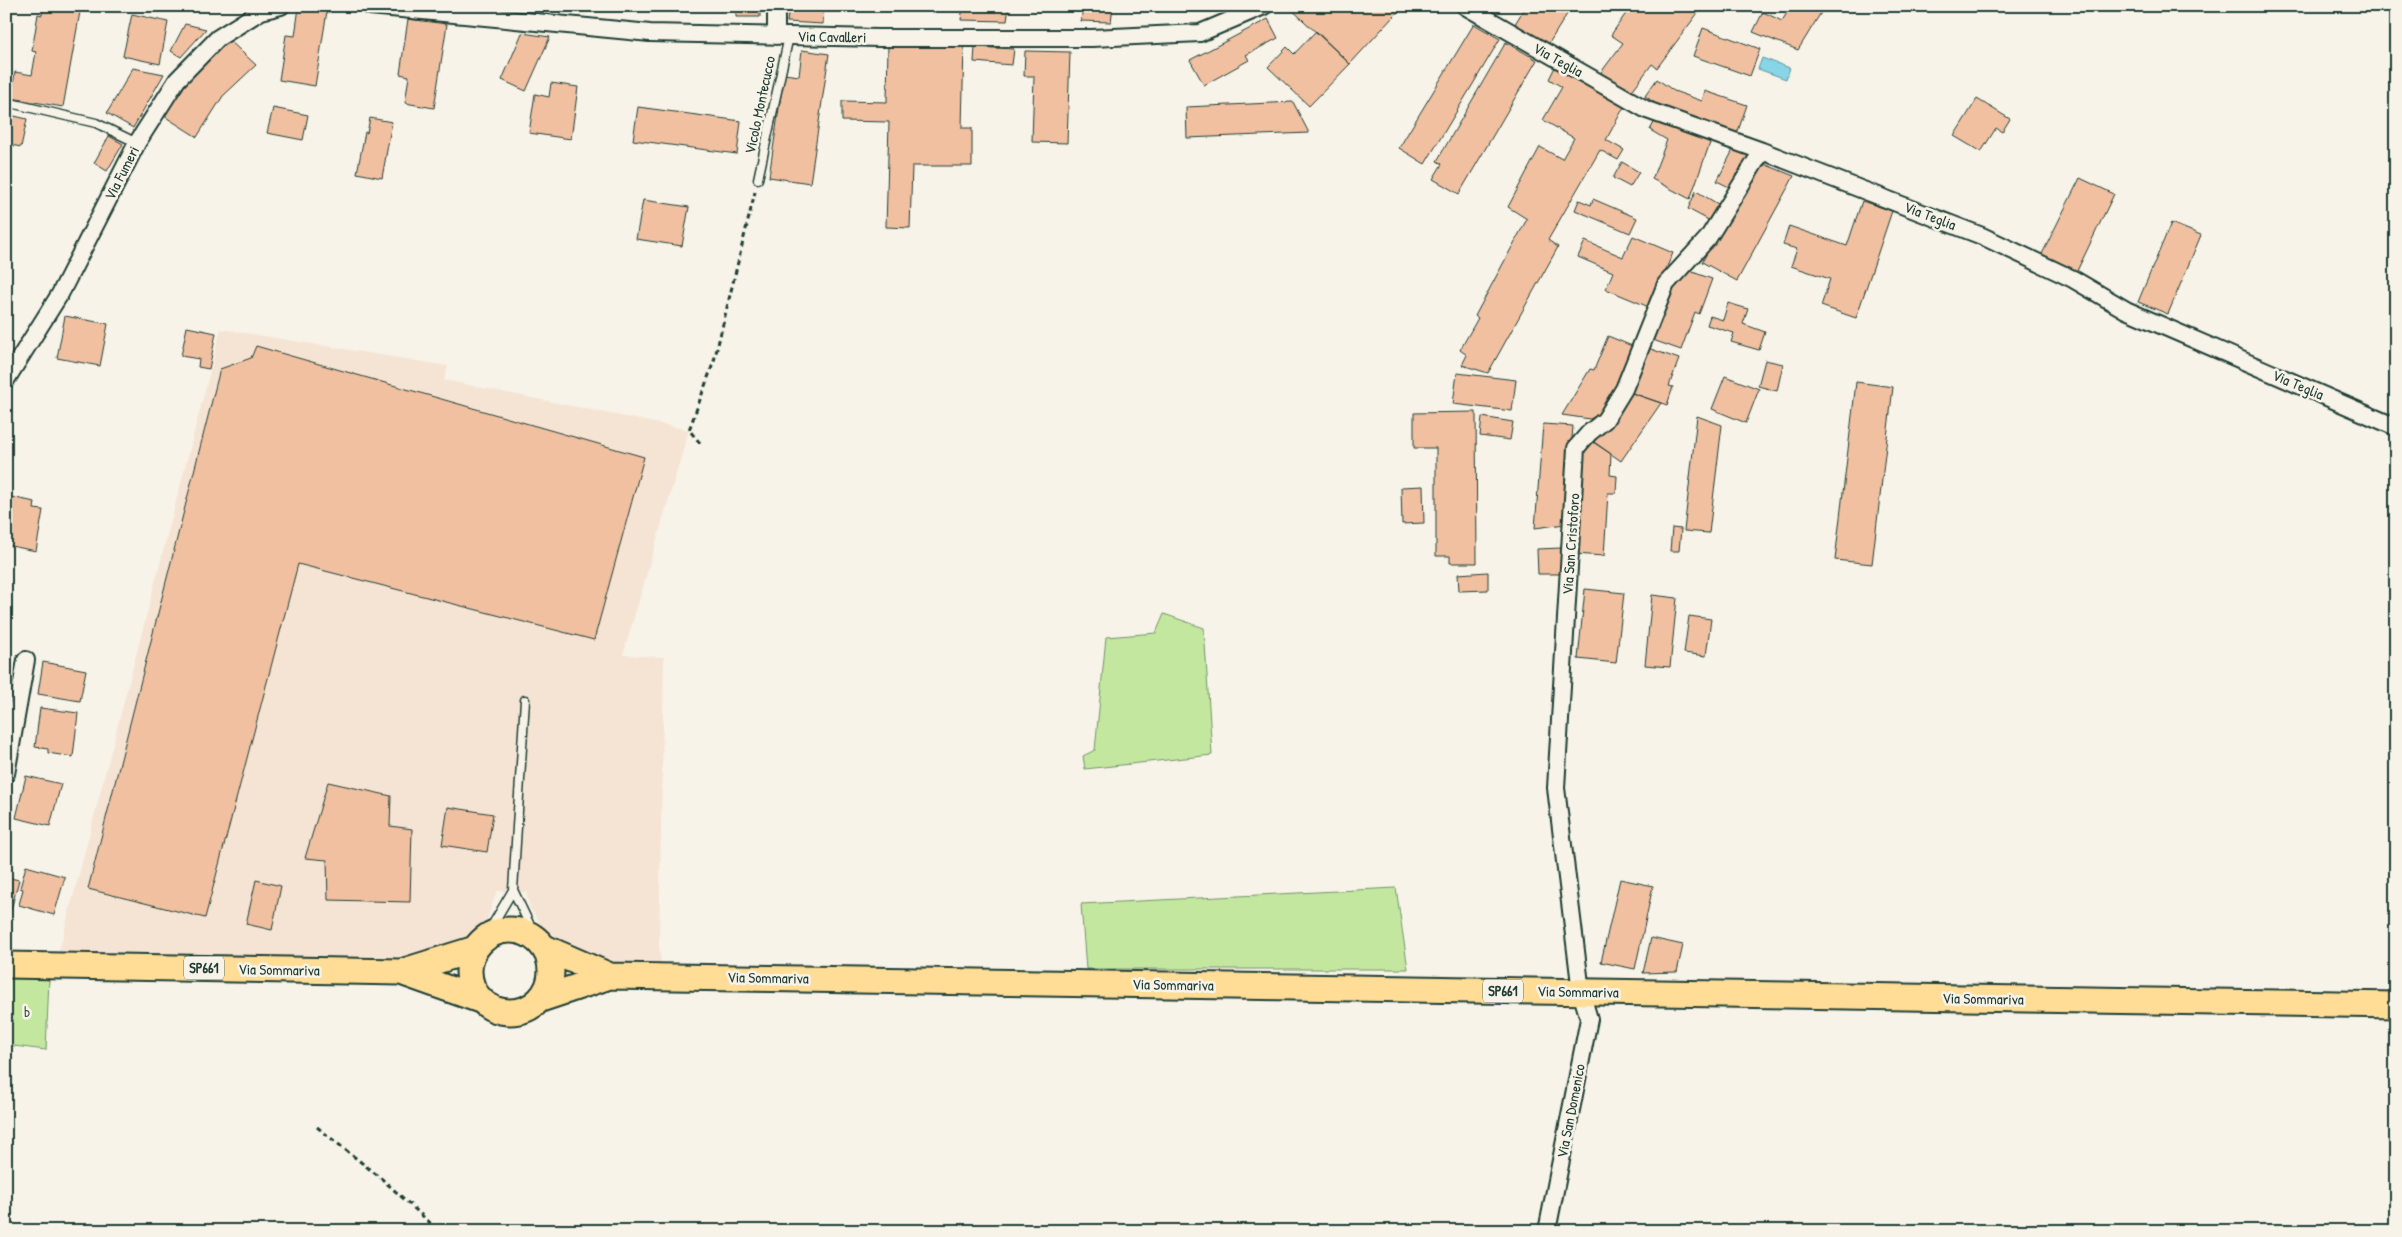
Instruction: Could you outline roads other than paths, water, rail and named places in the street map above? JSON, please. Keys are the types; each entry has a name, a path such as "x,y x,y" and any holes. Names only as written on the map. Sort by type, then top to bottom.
{"main road":[{"path":"510,930 524,932 540,943 551,961 552,974 549,988 541,999 530,1008 504,1013 491,1009 480,1000 472,989 468,975 470,962 479,944 496,932 510,930"},
{"name":"Via Sommariva","path":"540,943 610,976"},
{"name":"Via Sommariva","path":"401,972 479,944"},
{"name":"Via Sommariva","path":"6,965 401,972 480,1000"},
{"name":"Via Sommariva","path":"541,999 610,976 2396,1005"}],"street":[{"name":"Via Fumeri","path":"6,380 60,294 137,143 176,80 218,38 261,11 281,6"},
{"path":"370,6 397,7"},
{"path":"776,6 782,36"},
{"name":"Via Cavalleri","path":"397,7 650,33 782,36 1092,38 1200,33 1264,6"},
{"name":"Via Teglia","path":"1465,6 1647,110 1762,151 2022,253 2073,279 2126,310 2396,427"},
{"name":"Via San Cristoforo","path":"1581,992 1556,788 1576,448 1588,433 1605,420 1624,389 1666,284 1708,238 1762,151"},
{"path":"6,772 26,660"},
{"name":"Via San Domenico","path":"1547,1231 1590,1019 1581,992"}],"lane":[{"name":"Vicolo Montecucco","path":"758,179 782,36"},
{"path":"6,102 96,122 137,143"},
{"path":"479,944 513,890 525,700"},
{"path":"513,890 540,943"}],"water":[{"path":"1762,58 1790,68 1786,79 1758,69"}],"park label":[{"name":"b","path":"27,1012"}]}
